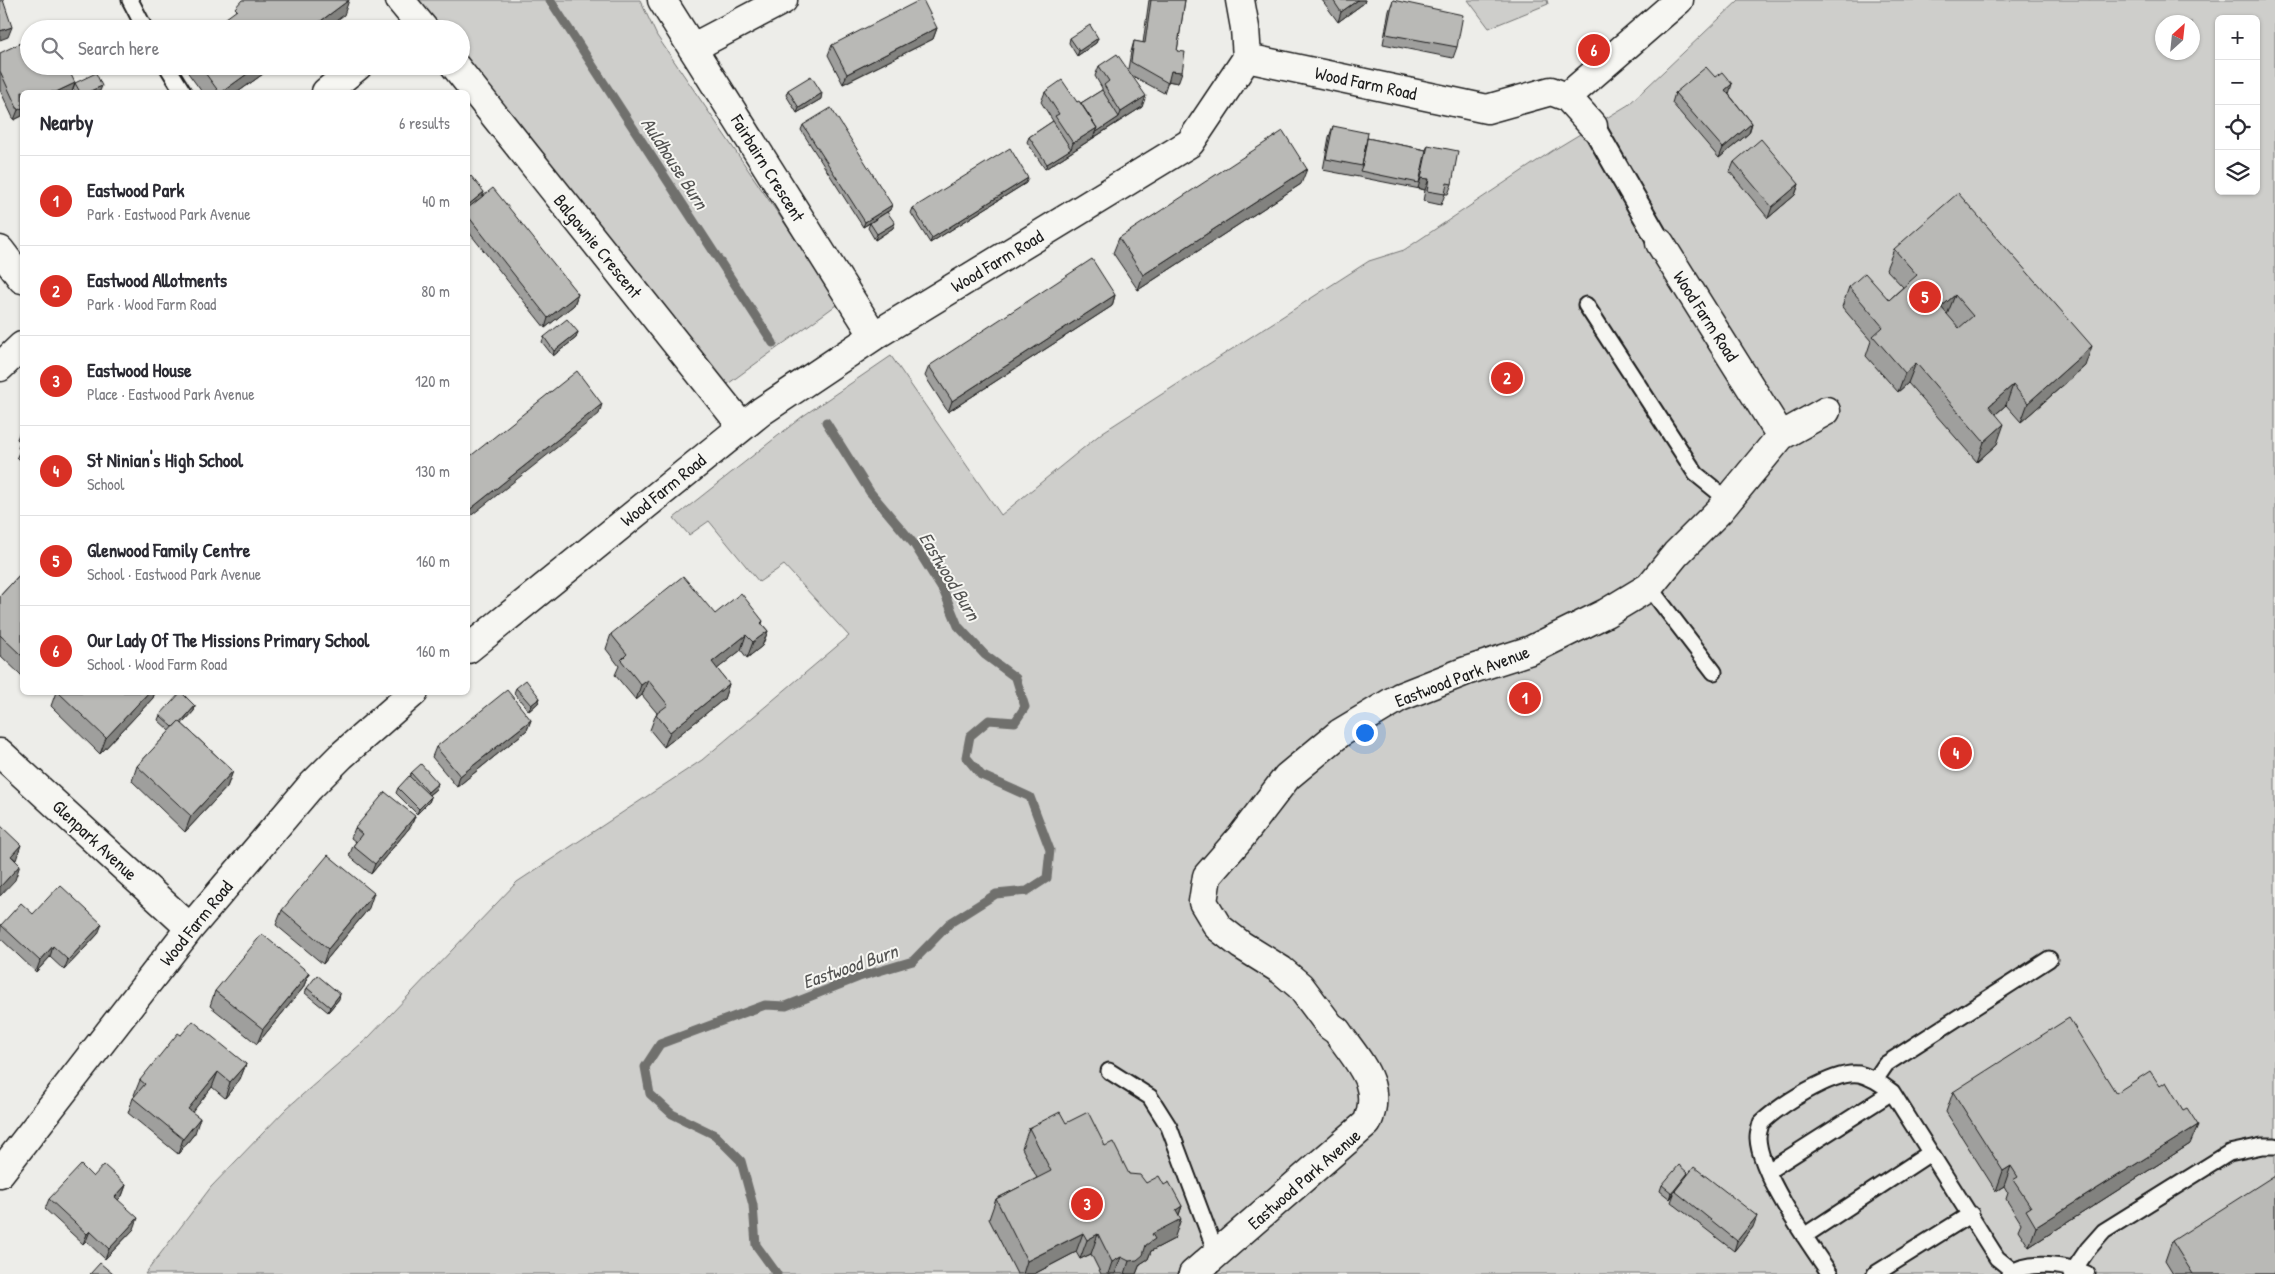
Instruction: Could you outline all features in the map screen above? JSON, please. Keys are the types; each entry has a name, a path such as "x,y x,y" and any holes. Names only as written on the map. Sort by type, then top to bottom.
{"street":[{"name":"Fairbairn Crescent","path":"662,0 874,336"},
{"path":"692,48 783,0"},
{"path":"1240,0 1245,28 1247,58"},
{"path":"1567,97 1679,0"},
{"name":"Wood Farm Road","path":"470,647 742,426 874,336 1190,143 1247,58 1487,109 1551,91 1567,97 1593,126 1660,243 1781,436"},
{"path":"328,90 347,75"},
{"name":"Balgownie Crescent","path":"462,75 742,426"},
{"path":"0,250 20,276"},
{"path":"0,367 20,348"},
{"name":"Eastwood Park Avenue","path":"1193,1274 1367,1123 1372,1110 1374,1095 1371,1082 1337,1031 1330,1026 1300,986 1281,970 1218,927 1203,902 1207,876 1287,778 1340,733 1400,697 1466,671 1531,650 1606,612 1649,587 1676,554 1728,500 1781,436 1826,411"},
{"name":"Wood Farm Road","path":"0,1173 190,928 309,788 341,756 411,695"},
{"name":"Glenpark Avenue","path":"0,753 190,928"}],"lane":[{"path":"130,0 140,20"},
{"path":"173,75 182,90"},
{"path":"1586,305 1696,474 1728,500"},
{"path":"1649,587 1714,672"},
{"path":"1875,1080 1886,1064 2049,959"},
{"path":"1109,1071 1150,1097 1169,1127 1217,1255"},
{"path":"1830,1274 1804,1236 1768,1171 1758,1138 1761,1123 1770,1114 1790,1100 1839,1075 1857,1074 1875,1080 1892,1092 1997,1258 2011,1272 2056,1265 2077,1272 2104,1232 2229,1153 2262,1146 2275,1146"},
{"path":"1768,1171 1892,1092"},
{"path":"1804,1236 1930,1153"},
{"path":"1875,1274 1970,1214"}],"shaded area":[{"path":"418,0 640,0 657,36 839,303 725,386 470,66 470,20 434,20"},
{"path":"1468,0 1547,0 1548,4 1489,28"},
{"path":"1739,0 2275,0 2275,1274 145,1274 211,1187 287,1108 369,1037 517,882 702,760 849,636 784,565 759,582 709,521 689,535 674,518 803,416 891,356 1001,515 1103,432 1369,261 1404,250 1552,151 1628,105"}],"building":[{"path":"0,0 3,0 12,27 0,31"},
{"path":"242,0 349,0 322,20 223,20 237,10 235,8"},
{"path":"923,0 937,28 847,74 832,45"},
{"path":"1151,0 1185,0 1177,51 1185,52 1182,72 1171,71 1168,83 1131,62 1134,41 1145,43"},
{"path":"1333,0 1358,0 1341,12"},
{"path":"1393,0 1463,15 1457,47 1386,34"},
{"path":"1090,25 1098,38 1079,51 1070,38"},
{"path":"20,43 20,75 71,75 75,83 60,90 20,90 20,109 18,110 0,71 0,53"},
{"path":"1117,54 1146,96 1121,112 1104,85 1109,81 1099,66"},
{"path":"1706,67 1715,77 1722,72 1732,84 1725,90 1752,123 1723,148 1675,93"},
{"path":"92,75 97,75 102,86 93,90 79,90 75,83"},
{"path":"207,75 246,75 225,90 218,90"},
{"path":"811,76 822,93 799,108 788,90"},
{"path":"1062,80 1097,128 1073,143 1055,116 1059,114 1045,92"},
{"path":"1102,90 1119,117 1095,133 1097,128 1081,103"},
{"path":"831,108 892,205 865,222 803,125"},
{"path":"1053,121 1071,149 1047,164 1029,137"},
{"path":"1333,126 1368,133 1362,166 1326,159"},
{"path":"1283,131 1307,169 1143,275 1119,238"},
{"path":"1367,138 1426,150 1419,183 1360,171"},
{"path":"1761,139 1799,184 1772,207 1734,162"},
{"path":"1428,145 1458,151 1452,184 1447,183 1445,194 1427,191 1429,179 1421,178"},
{"path":"1010,148 1028,178 932,238 913,208"},
{"path":"470,177 484,192 470,203"},
{"path":"493,188 578,294 548,318 470,219 470,206"},
{"path":"1958,193 2092,346 2028,403 2013,385 1989,406 2004,424 1984,442 1916,363 1905,373 1873,336 1883,327 1849,287 1865,273 1889,300 1917,275 1894,249","holes":["1955,295 1973,316 1959,328 1941,307"]},
{"path":"887,212 895,223 877,234 870,223"},
{"path":"1092,259 1115,295 952,401 929,366"},
{"path":"567,319 578,332 554,351 544,337"},
{"path":"577,371 602,404 470,509 470,456"},
{"path":"20,574 20,654 0,635 0,596"},
{"path":"683,576 715,614 741,593 763,621 761,623 768,631 753,642 746,635 712,662 729,684 670,732 656,714 668,705 648,680 641,685 621,660 627,654 611,634"},
{"path":"526,680 540,698 531,705 516,688"},
{"path":"507,690 531,720 460,776 436,747"},
{"path":"61,695 146,695 106,738"},
{"path":"178,695 184,695 195,706 180,723 179,721 173,727 160,715"},
{"path":"179,721 233,771 191,816 137,766"},
{"path":"421,764 438,783 428,792 411,773"},
{"path":"409,776 431,797 419,809 398,788"},
{"path":"385,792 415,816 375,864 353,846 362,834 355,828"},
{"path":"0,825 21,845 11,856 20,865 0,887"},
{"path":"328,855 374,893 328,949 282,910"},
{"path":"60,885 102,924 68,960 53,946 40,961 1,925 21,903 33,914"},
{"path":"262,934 309,973 263,1029 215,991"},
{"path":"317,975 340,994 330,1007 307,988"},
{"path":"2069,1018 2116,1093 2150,1071 2160,1086 2166,1082 2183,1110 2187,1108 2198,1125 2036,1227 2026,1210 2031,1207 2013,1180 2018,1177 2011,1166 2003,1171 1953,1092"},
{"path":"193,1021 246,1064 230,1082 218,1072 188,1109 200,1118 183,1139 133,1098 145,1084 140,1080 178,1033 181,1035"},
{"path":"1060,1112 1066,1123 1088,1112 1105,1146 1113,1142 1129,1174 1140,1175 1146,1183 1159,1176 1164,1185 1169,1182 1182,1206 1176,1210 1181,1219 1152,1234 1155,1239 1146,1245 1143,1255 1137,1260 1129,1261 1121,1257 1112,1262 1098,1234 1087,1240 1083,1233 1027,1261 996,1199 1051,1171 1029,1128"},
{"path":"81,1165 93,1177 104,1165 126,1185 115,1197 138,1218 109,1249 90,1231 87,1234 49,1199"},
{"path":"1679,1165 1688,1173 1672,1193 1662,1185"},
{"path":"1694,1167 1757,1216 1737,1241 1675,1191"},
{"path":"2275,1175 2275,1274 2193,1274 2172,1241"},
{"path":"100,1263 113,1274 90,1274"}],"waterway":[{"name":"Auldhouse Burn","path":"550,0 773,343"},
{"name":"Eastwood Burn","path":"777,1274 756,1245 753,1205 741,1161 715,1135 672,1114 650,1094 645,1067 660,1044 765,1005 786,1006 859,977 913,961 950,923 996,894 1027,891 1047,878 1050,850 1030,797 981,775 966,757 970,736 989,720 1015,722 1025,707 1016,678 985,655 958,626 944,592 914,544 870,492 826,422"}],"place":[{"name":"Our Lady Of The Missions Primary School","path":"1594,50"},
{"name":"Glenwood Family Centre","path":"1925,297"},
{"name":"Eastwood Allotments","path":"1507,378"},
{"name":"Eastwood Park","path":"1525,698"},
{"name":"St Ninian's High School","path":"1956,753"},
{"name":"Eastwood House","path":"1087,1204"}]}
